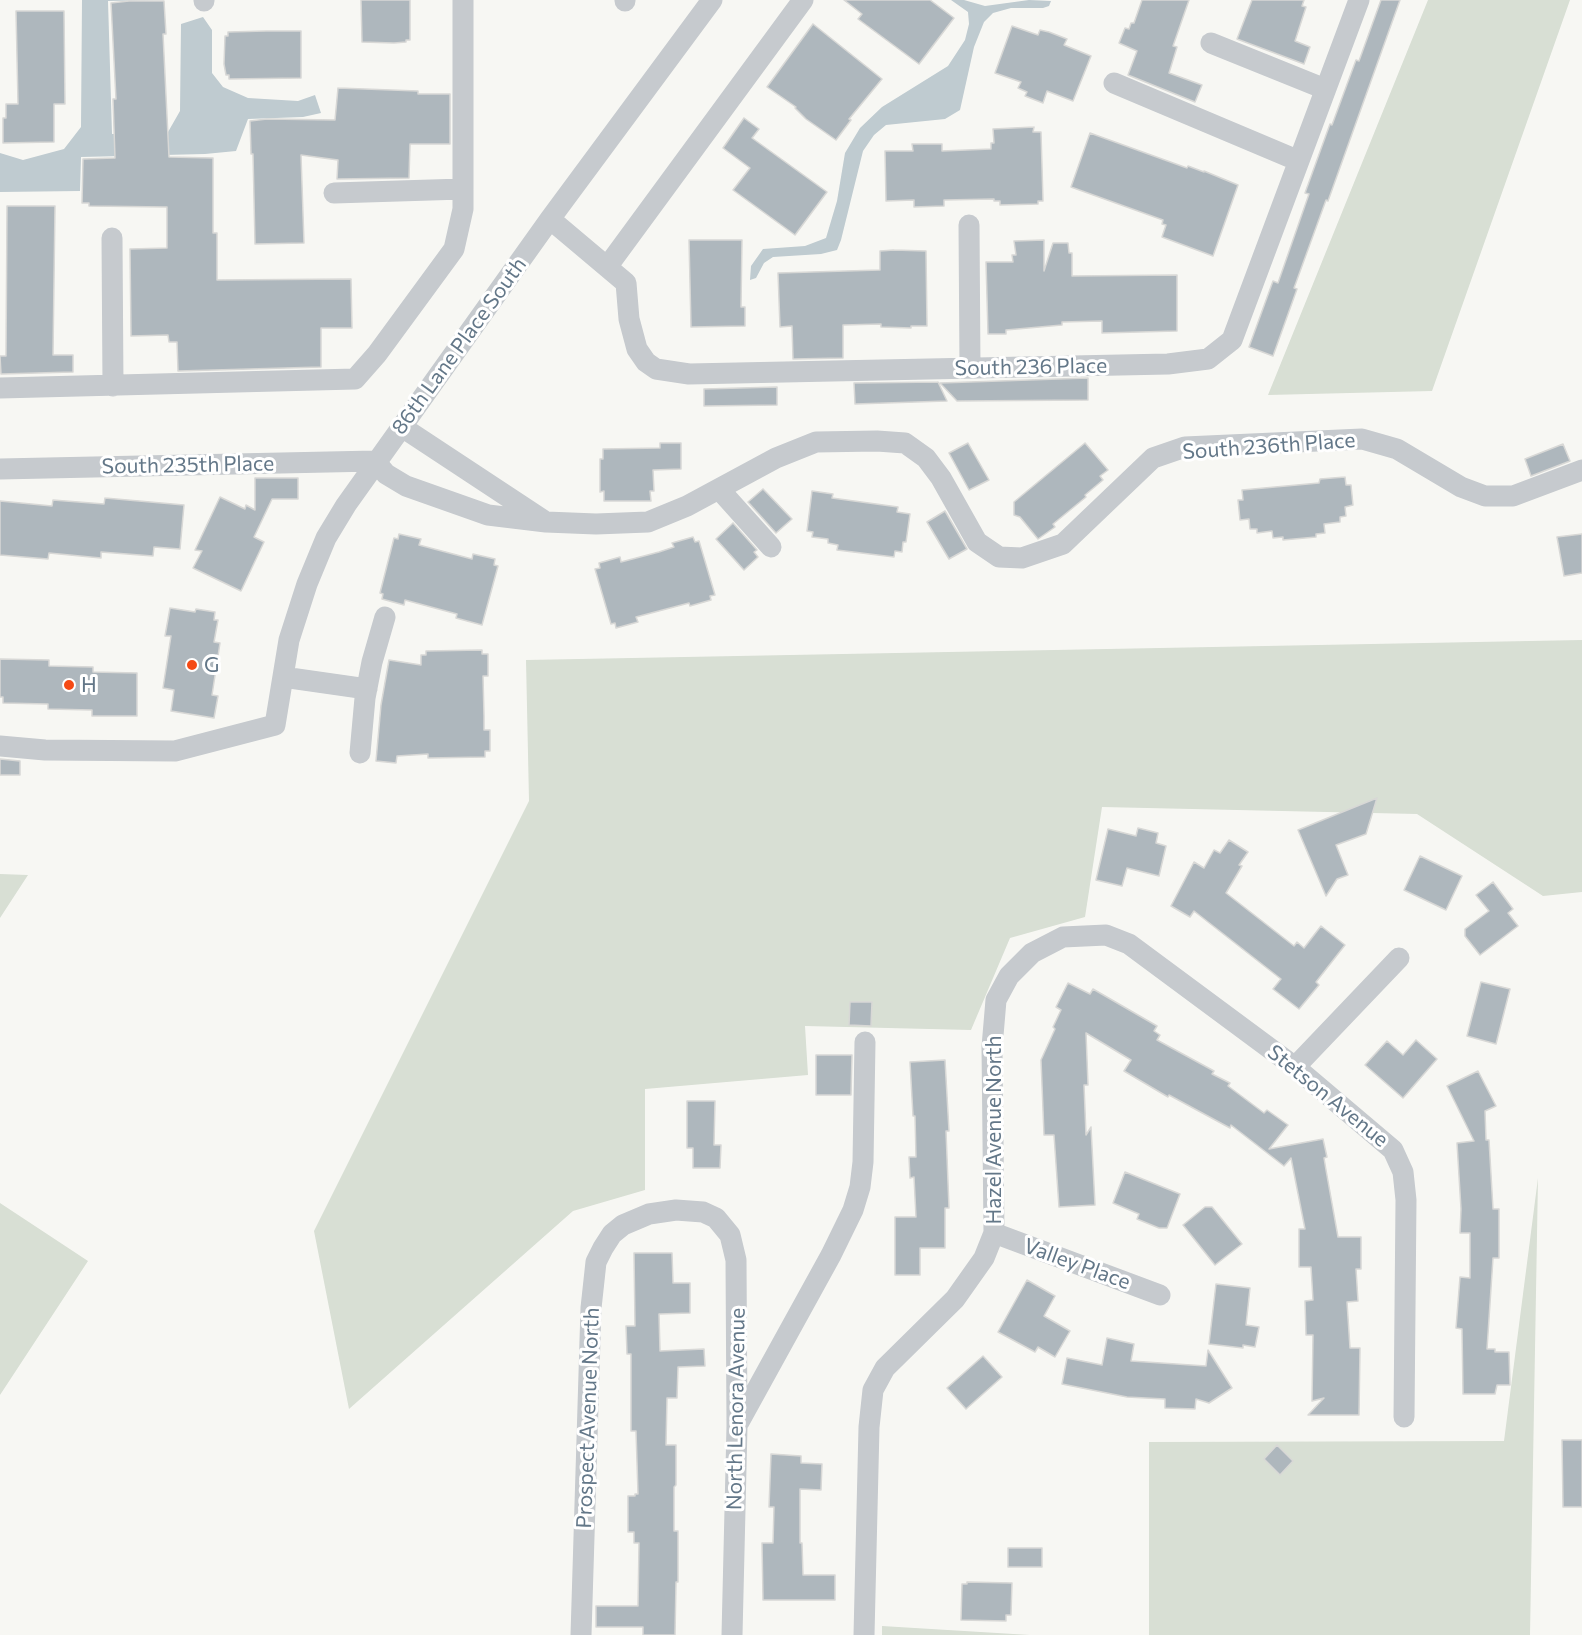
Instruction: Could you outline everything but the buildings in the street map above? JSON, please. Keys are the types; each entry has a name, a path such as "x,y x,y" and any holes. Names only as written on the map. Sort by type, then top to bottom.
{"street":[{"path":"0,388 355,379 377,354 454,249 463,209 463,0"},
{"name":"86th Lane Place South","path":"0,747 45,750 175,751 275,725 289,640 306,584 326,538 375,461 712,0"},
{"path":"607,267 804,0"},
{"name":"South 236 Place","path":"550,219 626,283 630,319 637,349 646,362 656,369 688,374 1168,364 1208,359 1232,340 1359,0"},
{"path":"1211,44 1325,89"},
{"path":"1114,82 1299,161"},
{"path":"334,193 463,189"},
{"path":"969,225 970,368"},
{"path":"112,238 113,386"},
{"path":"402,426 546,522"},
{"name":"South 236th Place","path":"375,461 386,474 406,486 488,515 546,522 596,524 648,522 687,506 776,458 816,442 904,443 926,458 941,478 976,542 999,557 1022,558 1063,544 1153,458 1185,447 1362,439 1397,449 1461,487 1485,496 1513,496 1582,470"},
{"name":"South 235th Place","path":"0,469 375,461"},
{"path":"719,489 771,547"},
{"path":"360,753 367,689 385,617"},
{"path":"283,677 367,689"},
{"name":"Stetson Avenue","path":"1063,937 1106,935 1129,944 1295,1067 1393,1150 1403,1172 1406,1200 1404,1417"},
{"name":"Hazel Avenue North","path":"864,1635 868,1427 873,1390 885,1368 955,1299 984,1258 994,1233 992,1047 996,1000 1009,976 1032,953 1063,937"},
{"path":"1295,1067 1398,958"},
{"path":"737,1426 831,1255 853,1209 860,1187 863,1162 865,1042"},
{"name":"North Lenora Avenue","path":"689,1210 703,1212 716,1218 730,1235 734,1246 737,1277 737,1426 732,1635"},
{"name":"Prospect Avenue North","path":"581,1635 592,1285 596,1262 612,1234 636,1218 662,1211 689,1210"},
{"name":"Valley Place","path":"994,1233 1160,1295"}],"shaded area":[{"path":"82,0 154,0 108,1 112,134 168,132 180,111 181,24 203,17 212,30 212,73 223,87 248,98 298,101 315,95 321,113 303,117 248,119 236,151 81,157 80,191 0,192 0,153 23,160 64,149 81,127"},
{"path":"951,0 964,0 985,6 1029,0 1051,1 1049,6 1043,8 1011,8 993,13 984,22 974,47 960,110 945,119 886,125 874,135 863,151 837,250 821,254 773,257 764,263 756,278 750,280 751,266 763,249 805,246 826,238 837,201 845,153 860,128 882,107 948,66 965,40 969,24 968,12"},
{"path":"1428,0 1570,0 1432,391 1268,395"},
{"path":"1582,640 1582,892 1543,896 1417,814 1102,807 1085,917 1010,938 971,1030 805,1026 808,1075 645,1089 645,1190 573,1211 349,1409 314,1231 529,801 526,660"},
{"path":"0,874 28,875 0,918"},
{"path":"1538,1178 1530,1635 1149,1635 1149,1442 1504,1441"},
{"path":"0,1203 88,1261 0,1395"},
{"path":"882,1626 1030,1635 882,1635"}],"place":[{"name":"G","path":"192,665"},
{"name":"H","path":"69,685"}]}
